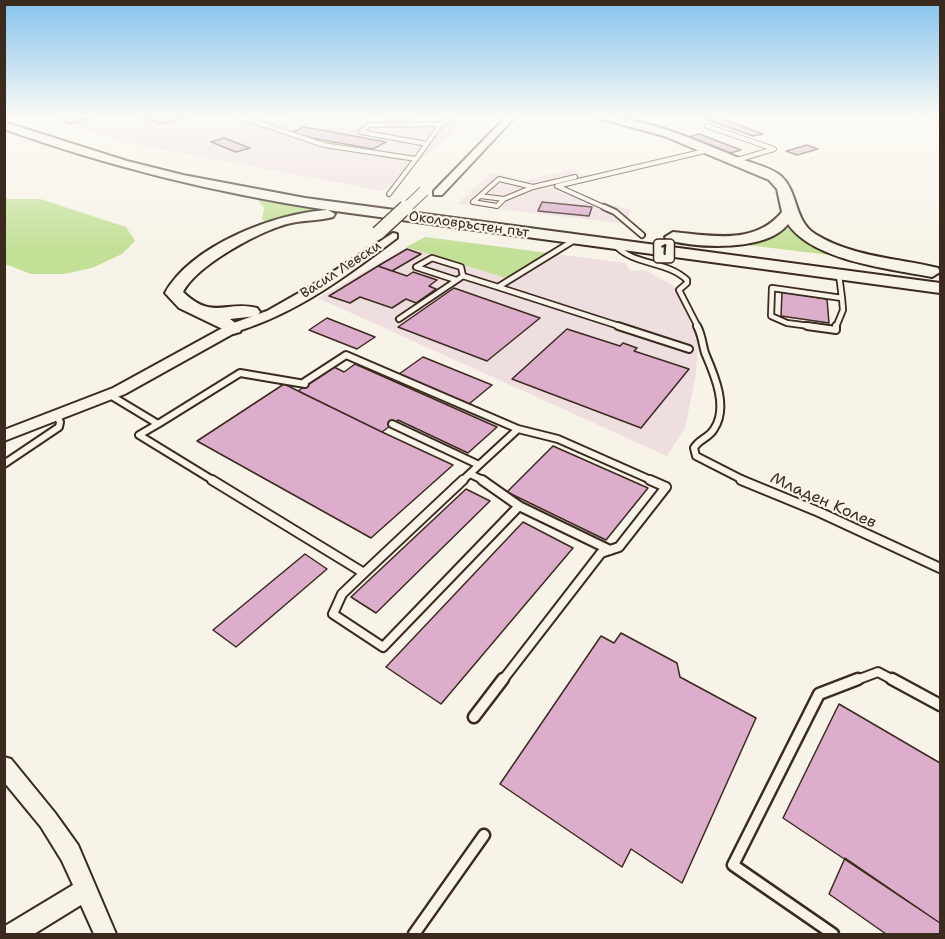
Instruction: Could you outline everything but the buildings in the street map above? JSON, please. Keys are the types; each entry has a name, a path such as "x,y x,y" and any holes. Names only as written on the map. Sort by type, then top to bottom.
{"highway":[{"name":"Околовръстен път","path":"103,160 211,185 387,214 576,239 619,239 940,275"},
{"name":"Околовръстен път","path":"147,160 237,180 349,199 619,239 839,275 940,288"},
{"path":"737,160 774,177 783,186 789,213 799,227 823,243 891,264 940,275"},
{"path":"211,185 248,201 255,212 246,231 233,243"},
{"path":"233,328 178,298 174,293 176,286 196,268 233,243 267,226 300,217 336,213 387,214"},
{"path":"619,239 642,235 716,240 746,239 774,231 782,225 789,213"},
{"path":"208,315 251,312"}],"street":[{"path":"440,175 455,160"},
{"path":"431,189 463,160"},
{"name":"Васил Левски","path":"233,328 238,319 378,233 431,189"},
{"name":"Васил Левски","path":"4,436 110,395 142,380 233,328 252,324 296,299 393,236 431,189"},
{"path":"4,766 48,820 70,853 105,934"},
{"path":"13,934 87,889"}],"lane":[{"path":"389,194 415,160"},
{"path":"557,186 669,160"},
{"path":"532,187 499,179 473,202 497,206 504,199 532,187 575,177"},
{"path":"550,183 615,212 642,235"},
{"path":"480,196 504,199"},
{"path":"498,287 576,239"},
{"name":"Младен Колев","path":"619,239 618,251 627,257 659,263 683,275 687,280 680,294 703,336 704,350 714,373 720,411 717,424 712,432 697,442 694,448 696,456 730,475 819,512 940,567"},
{"path":"456,280 417,267 432,258 461,267 463,276"},
{"path":"839,275 842,298 843,310 836,324 836,330 787,323 771,316 772,288 842,298"},
{"path":"399,319 463,276 688,349"},
{"path":"364,573 139,435 240,373 305,384 346,355 518,429 558,439 666,487 619,547 601,553 474,717"},
{"path":"110,395 158,424"},
{"path":"4,464 59,427 60,422 57,416"},
{"path":"392,424 479,465"},
{"path":"518,429 342,594 333,614 382,647 519,506"},
{"path":"470,474 489,483 519,506 609,550"},
{"path":"833,934 733,865 819,694 878,672 940,705"},
{"path":"414,934 484,835"}],"shaded area":[{"path":"217,160 421,160 383,191"},
{"path":"571,169 592,179 568,186 568,188 603,203 631,210 626,224 457,204 492,172 524,181"},
{"path":"425,237 625,263 630,271 645,270 674,286 698,339 696,374 685,428 667,456 318,298"}],"green space":[{"path":"5,199 40,199 126,227 135,241 122,254 92,268 64,274 31,274 5,264"},
{"path":"257,199 326,211 265,222 262,219 264,208"},
{"path":"790,227 803,239 841,255 739,244 768,239"},
{"path":"425,237 547,253 506,278 406,247"}]}
